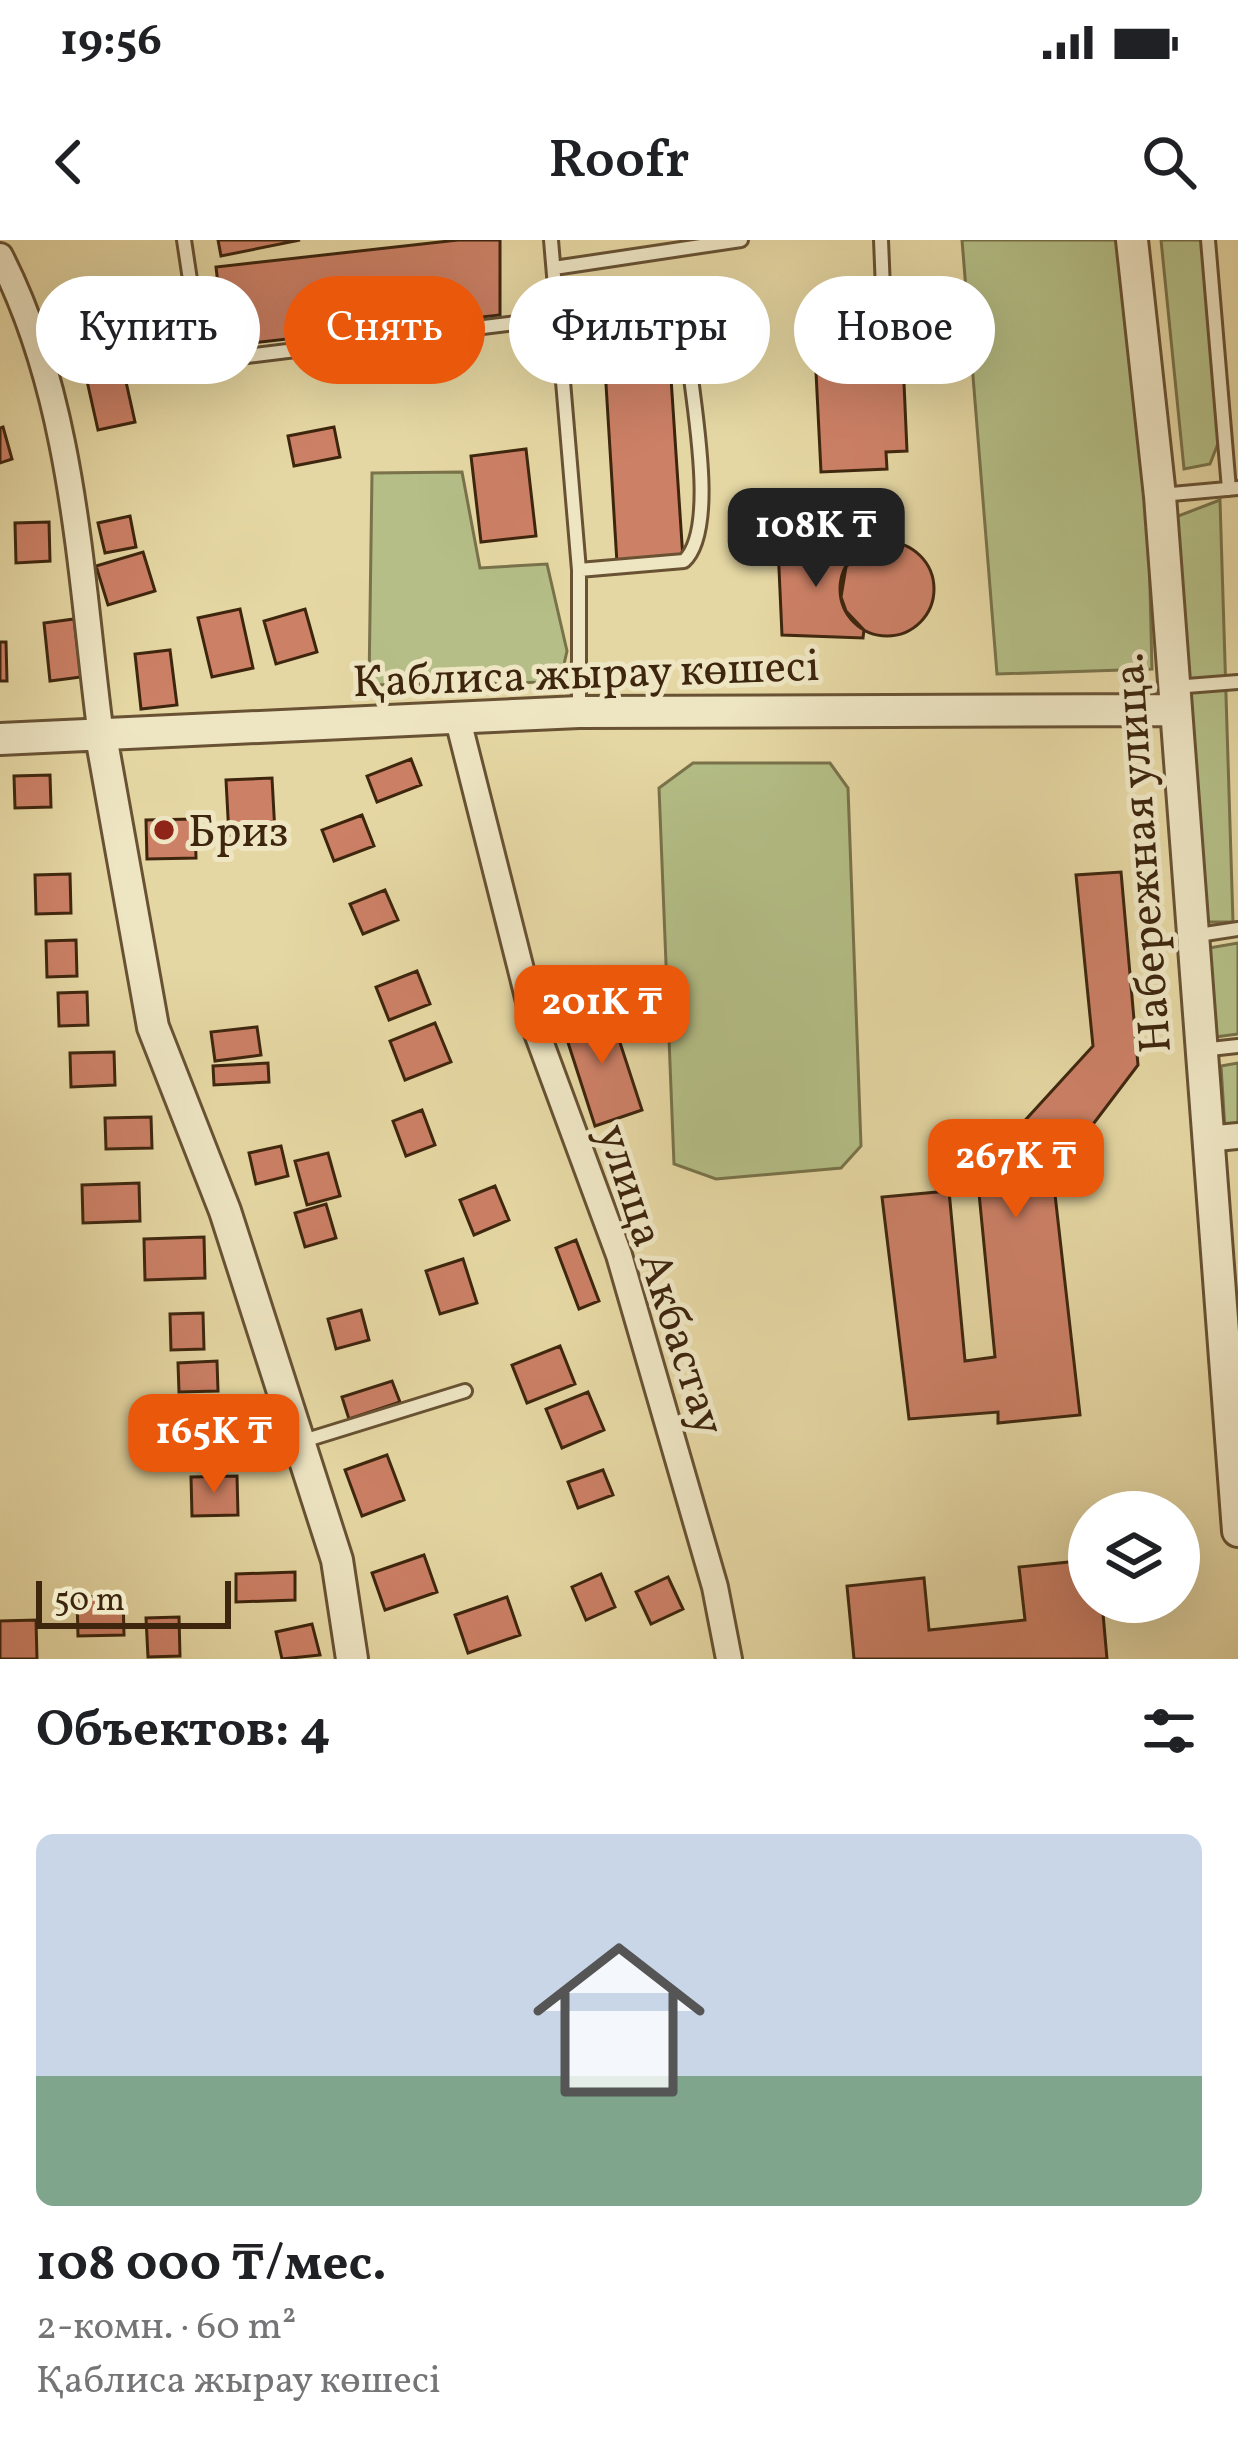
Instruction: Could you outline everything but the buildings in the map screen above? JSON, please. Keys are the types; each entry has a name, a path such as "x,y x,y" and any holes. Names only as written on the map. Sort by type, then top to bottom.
{"street":[{"name":"Набережная улица.","path":"1132,240 1160,496 1206,1139 1230,1354 1238,1528"},
{"path":"0,256 28,310 64,451 100,736 153,1027 225,1211 337,1560 352,1659"},
{"name":"Қаблиса жырау көшесі","path":"0,739 457,716 1173,699"},
{"name":"улица Акбастау","path":"457,716 537,1033 620,1255 716,1586 728,1659"},
{"path":"1206,1139 1238,1136"}],"lane":[{"path":"184,240 200,346 222,359 509,323"},
{"path":"551,240 554,276"},
{"path":"554,268 671,245 741,240"},
{"path":"881,240 882,276"},
{"path":"1160,496 1233,488 1208,240"},
{"path":"561,384 579,570 579,712"},
{"path":"579,570 671,566 692,554 700,530 690,384"},
{"path":"1173,699 1238,682"},
{"path":"1192,936 1238,929"},
{"path":"1200,1050 1238,1046"},
{"path":"299,1442 465,1391"}],"green space":[{"path":"962,240 1132,240 1144,350 1152,669 997,674 974,384 995,384 995,276 965,276"},
{"path":"1161,240 1204,240 1219,441 1210,464 1184,469"},
{"path":"462,472 480,568 547,564 567,651 560,682 369,685 372,473"},
{"path":"1220,500 1233,922 1205,922 1173,518"},
{"path":"693,763 830,763 848,788 861,1146 841,1168 716,1179 674,1164 659,788"},
{"path":"1238,943 1238,1034 1215,1037 1209,948"},
{"path":"1238,1063 1238,1129 1225,1130 1221,1066"}],"place":[{"name":"Бриз","path":"164,830"}]}
